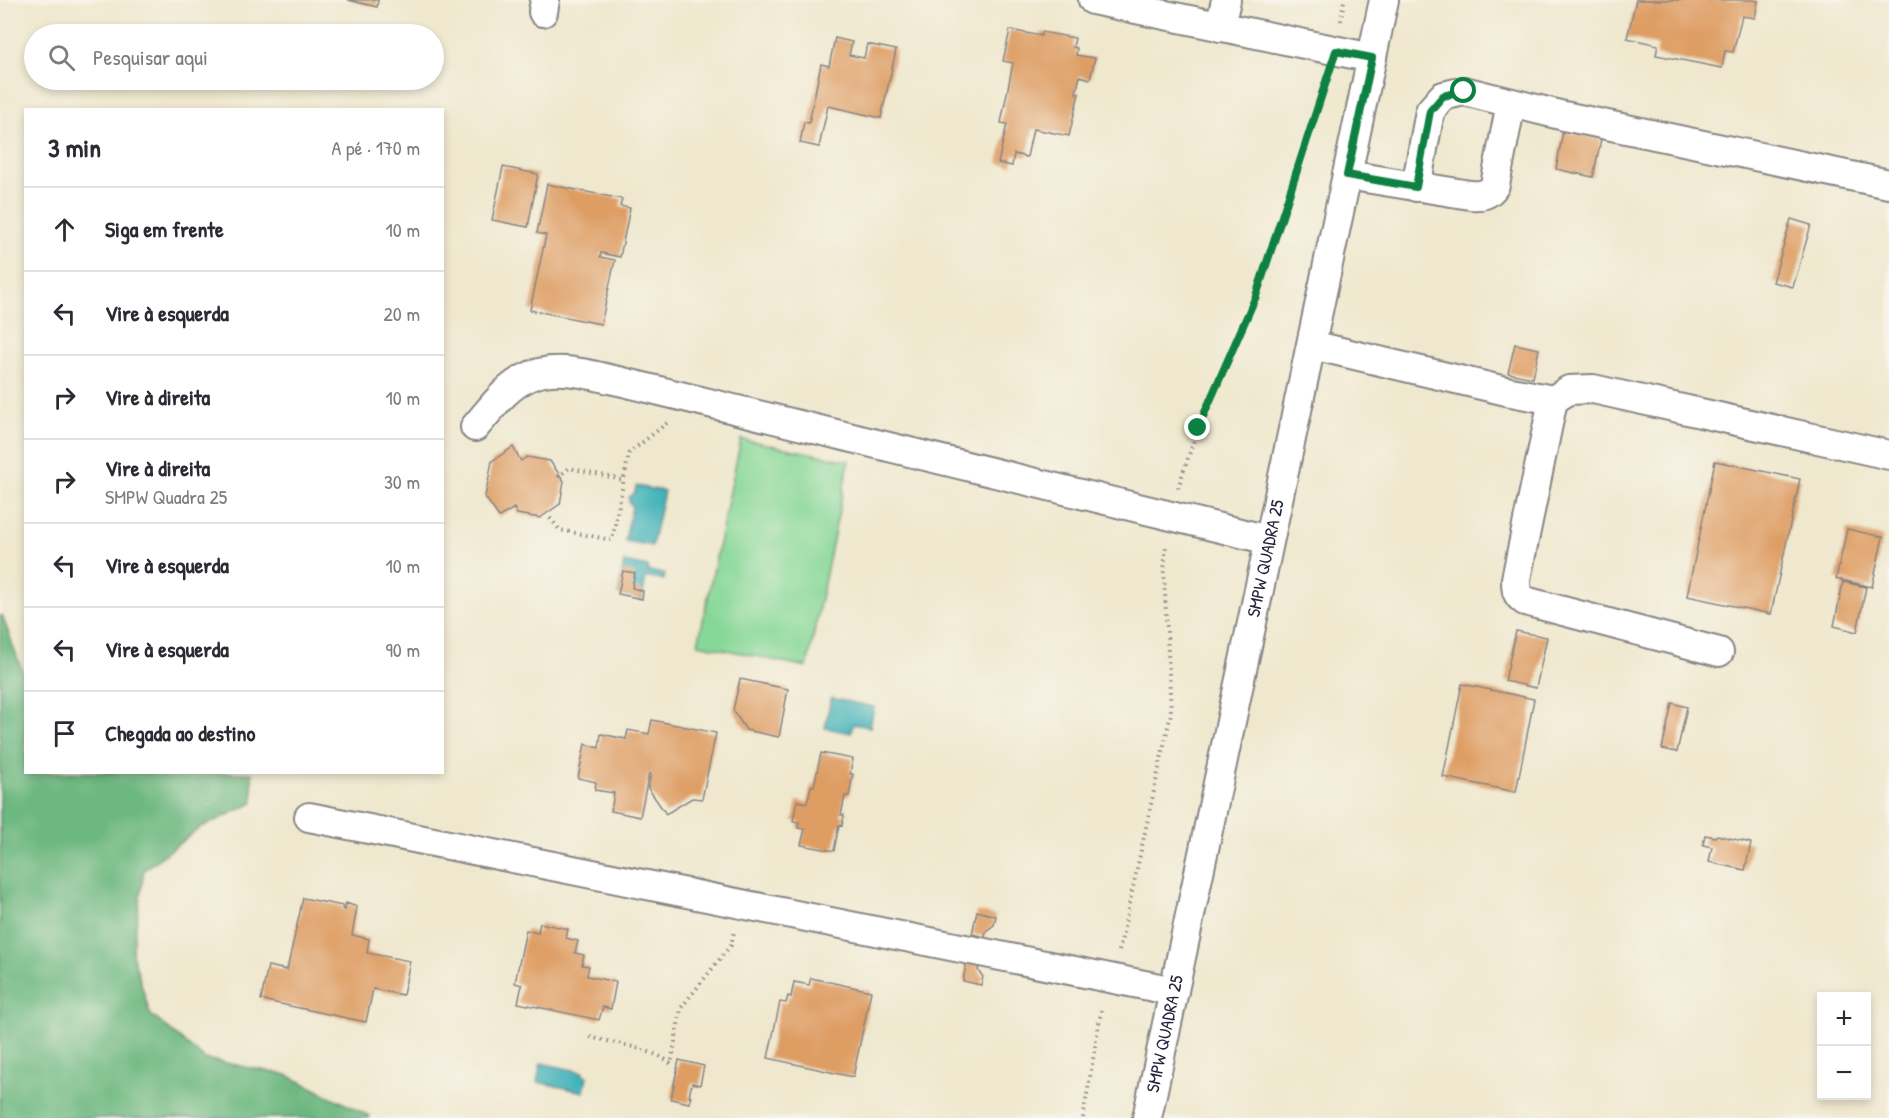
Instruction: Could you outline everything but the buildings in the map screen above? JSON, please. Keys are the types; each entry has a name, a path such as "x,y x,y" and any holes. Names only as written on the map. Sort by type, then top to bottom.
{"street":[{"path":"1093,0 1223,13 1336,51 1372,58"},
{"name":"SMPW QUADRA 25","path":"1147,1118 1372,58 1377,1"},
{"path":"1416,187 1430,111 1443,96 1464,91 1889,184"},
{"path":"1347,175 1480,196 1487,194 1495,185 1511,103"},
{"path":"1312,345 1553,400 1569,390 1593,388 1889,455"},
{"path":"475,427 497,400 526,378 559,370 591,375 696,400 1269,540"},
{"path":"1553,400 1515,579 1518,596 1525,601 1719,652"},
{"path":"309,818 1174,991"}],"path":[{"path":"1083,1118 1107,978 1118,957 1171,713 1164,572 1168,516 1198,428 1256,296 1336,51 1344,0"},
{"path":"550,518 560,530 612,540 629,453 696,400"},
{"path":"558,477 569,468 624,480"},
{"path":"590,1037 633,1047 666,1059 671,1064 681,1008 731,945 741,905"}],"green space":[{"path":"741,439 849,461 807,667 698,644"},
{"path":"2,615 24,676 24,774 252,774 253,803 200,828 144,870 132,953 150,1014 205,1059 287,1075 370,1116 369,1118 0,1118 0,616"}],"water":[{"path":"636,486 664,491 652,546 625,541 632,506 629,497 635,492"},
{"path":"624,562 648,567 648,571 665,574 664,580 646,577 642,599 618,594"},
{"path":"831,698 874,707 870,727 853,724 851,733 825,728"},
{"path":"541,1063 583,1072 582,1075 587,1076 584,1092 537,1082"}],"route":[{"path":"1198,428 1256,296 1336,51 1372,58 1347,175 1416,187 1430,111 1443,96 1464,91"}]}
